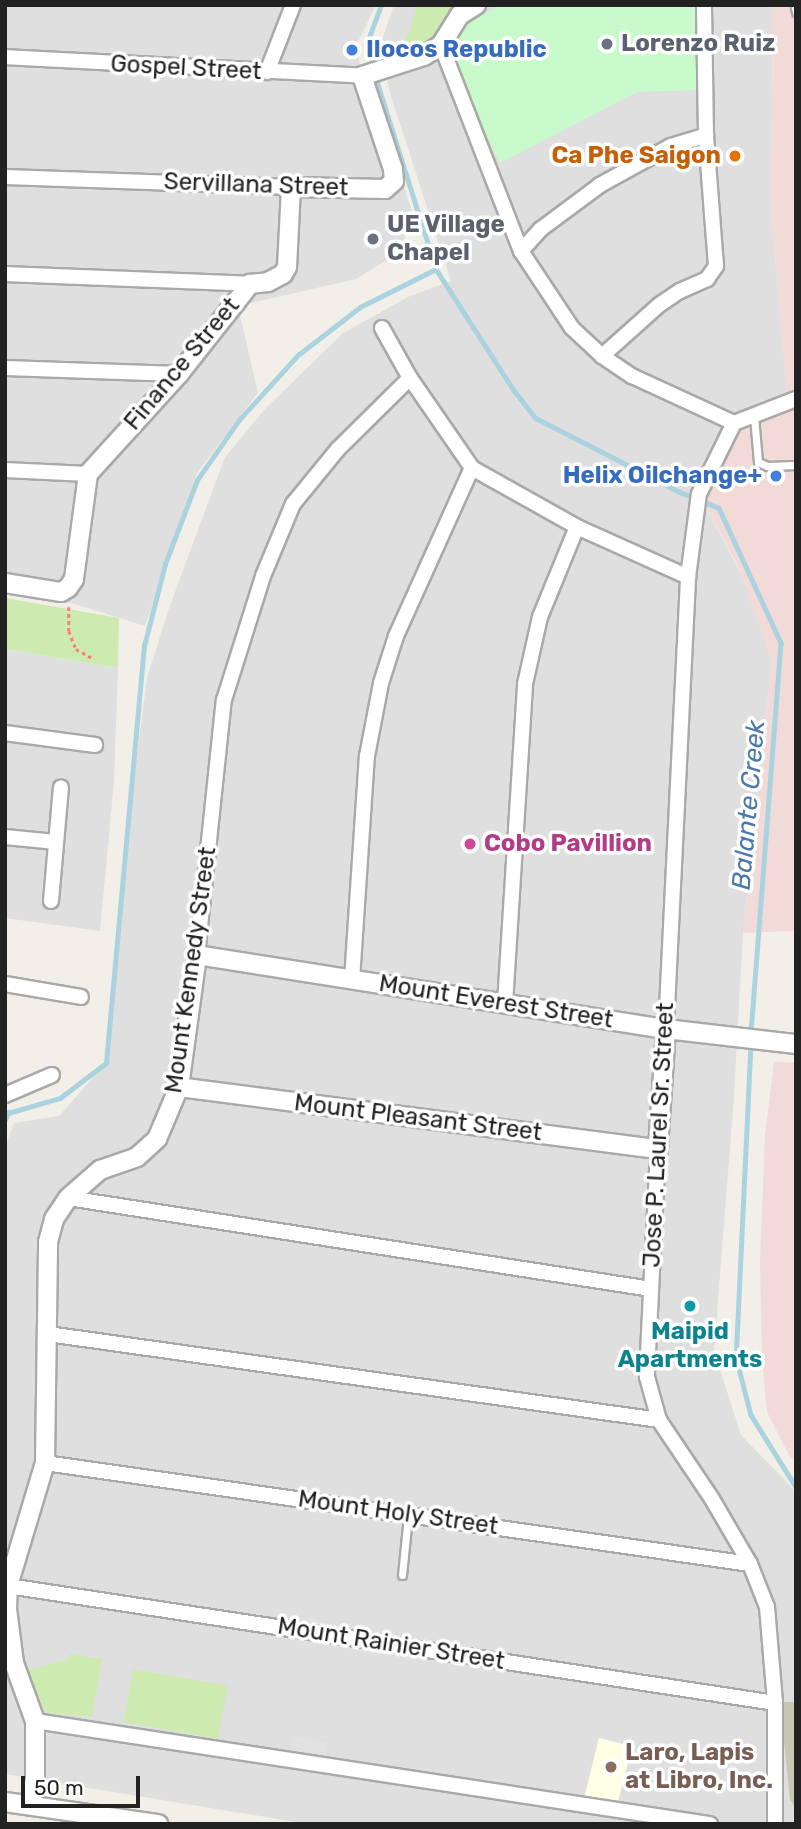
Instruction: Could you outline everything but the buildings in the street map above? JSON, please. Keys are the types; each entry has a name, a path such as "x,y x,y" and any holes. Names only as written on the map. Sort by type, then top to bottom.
{"street":[{"path":"268,72 293,5"},
{"path":"365,76 414,61 441,45 460,15 476,5"},
{"path":"602,356 659,305 680,290 708,279 716,266 706,135 704,5"},
{"path":"441,45 521,251 572,328 602,356 632,376 734,424 795,401"},
{"name":"Gospel Street","path":"5,57 365,76"},
{"name":"Servillana Street","path":"5,177 385,189 394,181 393,169 365,76"},
{"path":"521,251 541,229 600,184 671,146 706,135"},
{"name":"Finance Street","path":"88,474 179,374 250,284 278,279 287,267 291,187"},
{"path":"5,274 250,284"},
{"path":"382,328 410,378 472,468 577,527 688,577"},
{"path":"5,368 179,374"},
{"name":"Mount Kennedy Street","path":"30,1804 35,1777 35,1721 14,1663 6,1609 8,1586 45,1463 48,1242 54,1219 68,1198 100,1170 136,1157 158,1139 178,1087 197,955 224,700 263,576 293,504 338,449 410,378"},
{"name":"Jose P. Laurel Sr. Street","path":"734,424 697,500 688,577 647,1377 659,1420 712,1499 750,1564 767,1607 775,1703 775,1824"},
{"path":"352,980 367,755 381,683 396,636 472,468"},
{"path":"5,470 88,474 74,579 61,592 5,583"},
{"path":"505,1004 525,684 540,617 577,527"},
{"path":"5,733 95,745"},
{"path":"51,901 61,787"},
{"path":"5,838 56,842"},
{"name":"Mount Everest Street","path":"197,955 666,1029 787,1043"},
{"path":"5,984 81,998"},
{"path":"5,1096 52,1075"},
{"name":"Mount Pleasant Street","path":"178,1087 658,1149"},
{"path":"68,1198 651,1289"},
{"path":"48,1334 659,1420"},
{"name":"Mount Holy Street","path":"45,1463 750,1564"},
{"name":"Mount Rainier Street","path":"8,1586 775,1703"},
{"path":"35,1721 710,1824"},
{"path":"5,1802 158,1824"}],"lane":[{"path":"754,416 758,462 761,466 796,465"},
{"path":"402,1575 408,1515"}],"path":[{"path":"61,592 68,602 69,631 76,649 94,659"}],"shaded area":[{"path":"5,5 376,5 356,46 365,88 379,112 413,214 400,252 356,279 238,306 258,393 197,473 145,626 68,602 5,593"},
{"path":"394,5 773,5 771,210 787,391 732,416 692,481 748,587 772,660 743,933 734,1097 714,1351 741,1435 796,1492 796,1824 308,1824 5,1774 5,1147 14,1123 59,1116 106,1063 123,863 147,678 168,611 225,457 265,409 343,333 410,296 451,281 389,90 382,40"},
{"path":"773,5 796,5 796,931 743,933 772,660 738,566 692,481 732,416 787,391 771,210"},
{"path":"5,649 118,668 114,782 100,931 5,918"},
{"path":"774,1062 796,1063 796,1462 789,1455 767,1412 762,1359 760,1261 765,1135"},
{"path":"780,1702 796,1702 796,1809 790,1800"},
{"path":"293,1737 327,1743 325,1755 291,1749"},
{"name":"Laro, Lapis at Libro, Inc.","path":"599,1738 632,1746 618,1803 585,1795"}],"green space":[{"path":"418,5 465,5 438,41 410,54 405,41"},
{"path":"500,5 697,5 698,90 637,92 500,163 445,53 460,28"},
{"path":"5,598 119,618 118,668 5,649"},
{"path":"70,1654 102,1659 92,1717 48,1713 38,1703 29,1670 68,1659"},
{"path":"133,1669 228,1686 218,1739 124,1722"}],"waterway":[{"path":"373,67 366,45 381,5"},
{"name":"Balante Creek","path":"375,75 436,269 513,389 536,418 680,492 719,508 781,643 751,1035"},
{"path":"5,1120 8,1113 60,1098 106,1063 144,646 165,564 197,480 239,420 298,355 360,307 436,269"},
{"name":"Balante Creek","path":"751,1044 736,1357 751,1415 796,1487"}],"place":[{"name":"Lorenzo Ruiz","path":"607,44"},
{"name":"Ilocos Republic","path":"352,50"},
{"name":"Ca Phe Saigon","path":"735,156"},
{"name":"UE Village Chapel","path":"373,239"},
{"name":"Helix Oilchange+","path":"776,476"},
{"name":"Cobo Pavillion","path":"470,844"},
{"name":"Maipid Apartments","path":"690,1306"},
{"name":"Laro, Lapis at Libro, Inc.","path":"611,1767"}]}
